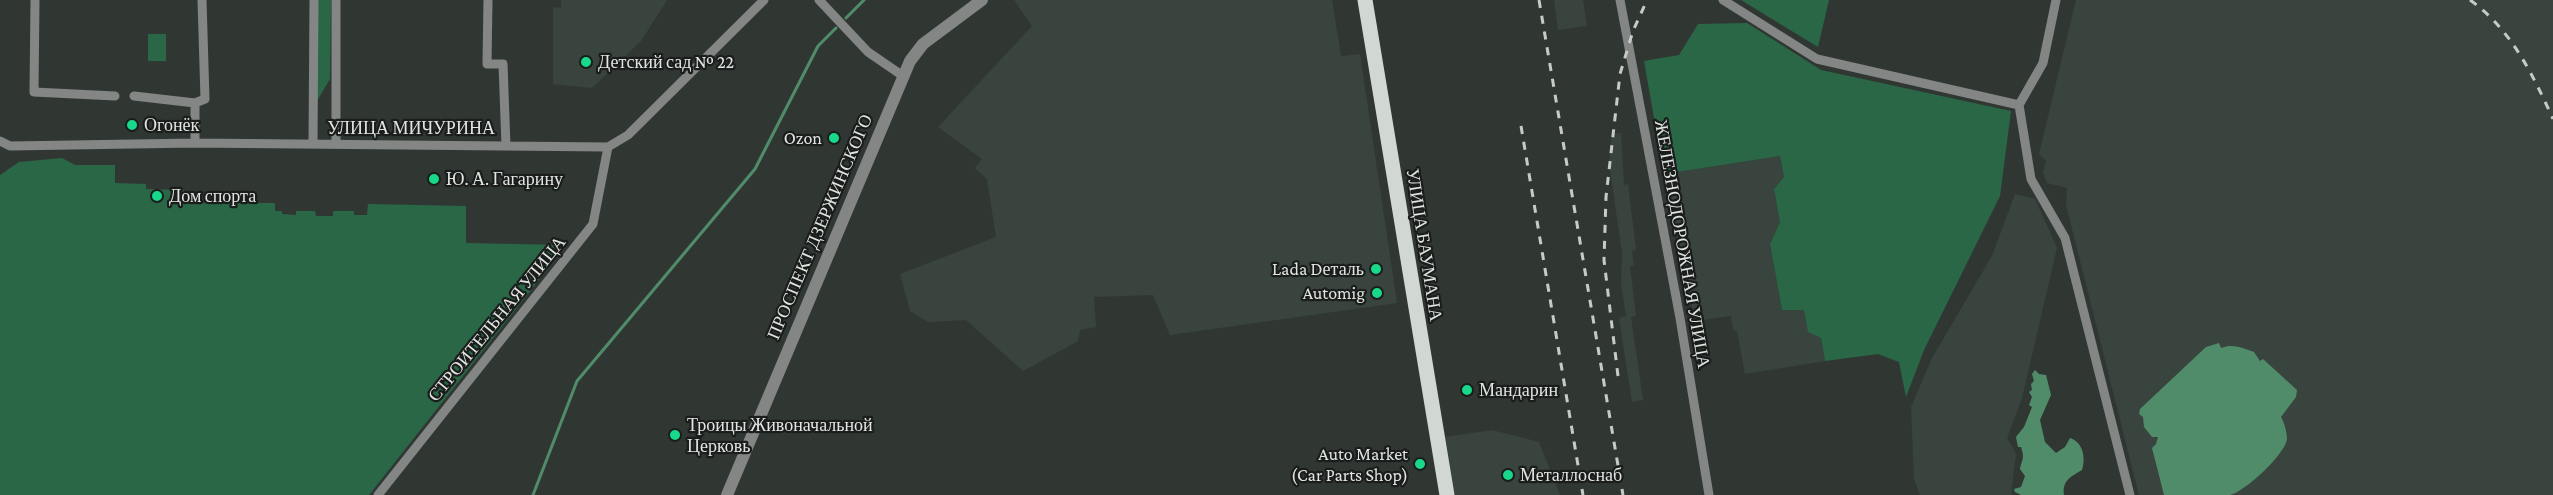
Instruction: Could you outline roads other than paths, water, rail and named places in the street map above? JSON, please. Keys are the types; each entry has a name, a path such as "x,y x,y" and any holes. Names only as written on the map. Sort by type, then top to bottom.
{"main road":[{"name":"УЛИЦА БАУМАНА","path":"1365,0 1447,495"}],"street":[{"path":"35,0 34,92 115,96"},
{"path":"134,96 195,103 204,99 202,0"},
{"path":"313,144 314,0"},
{"path":"336,0 336,144"},
{"path":"488,0 487,64 503,64 506,146"},
{"path":"608,147 628,135 764,0"},
{"path":"819,0 868,52 903,76"},
{"name":"ПРОСПЕКТ ДЗЕРЖИНСКОГО","path":"727,495 903,76 916,51 923,44 982,0"},
{"name":"ЖЕЛЕЗНОДОРОЖНАЯ УЛИЦА","path":"1620,0 1680,318 1709,495"},
{"path":"1723,0 1817,59 2019,105"},
{"path":"2056,0 2043,63 2019,105 2031,179 2065,238 2130,495"},
{"path":"195,103 195,143"},
{"name":"УЛИЦА МИЧУРИНА","path":"0,141 10,146 195,143 608,147"},
{"name":"СТРОИТЕЛЬНАЯ УЛИЦА","path":"378,495 593,224 608,147"}],"waterway":[{"path":"846,18 864,0"},
{"path":"533,495 577,381 755,169 818,46 836,28"}],"railway":[{"path":"1539,0 1623,495"},
{"path":"1618,376 1604,260 1606,197 1620,74 1633,31 1647,0"},
{"path":"2470,0 2485,12 2509,39 2529,70 2553,119"},
{"path":"1521,126 1583,495"}],"place":[{"name":"Детский сад № 22","path":"586,62"},
{"name":"Огонёк","path":"132,125"},
{"name":"Ozon","path":"834,138"},
{"name":"Ю. А. Гагарину","path":"434,179"},
{"name":"Дом спорта","path":"157,196"},
{"name":"Lada Dеталь","path":"1376,269"},
{"name":"Automig","path":"1377,293"},
{"name":"Мандарин","path":"1467,390"},
{"name":"Троицы Живоначальной Церковь","path":"675,435"},
{"name":"Auto Market (Car Parts Shop)","path":"1420,464"},
{"name":"Металлоснаб","path":"1508,475"}]}
